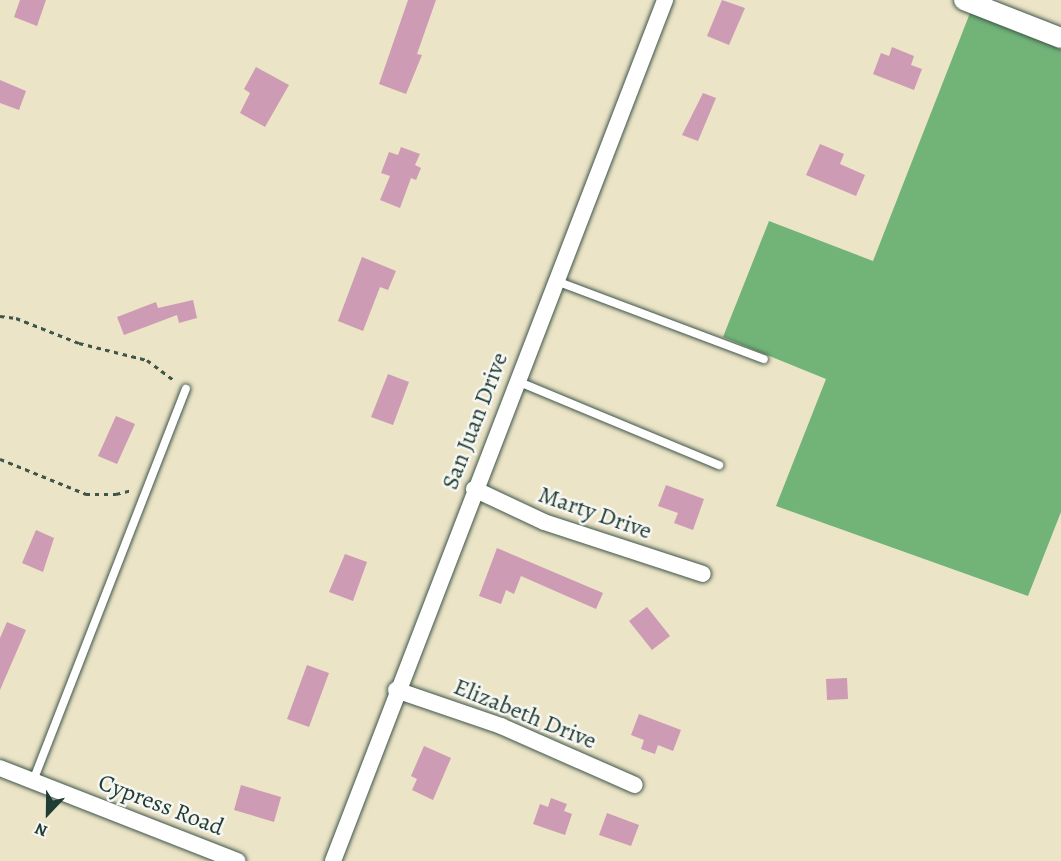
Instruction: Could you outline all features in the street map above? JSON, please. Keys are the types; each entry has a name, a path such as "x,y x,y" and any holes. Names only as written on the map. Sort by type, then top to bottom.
{"street":[{"name":"San Juan Drive","path":"333,861 396,690 665,0"},
{"path":"964,0 1061,38"},
{"name":"Marty Drive","path":"474,489 544,522 704,574"},
{"name":"Elizabeth Drive","path":"396,690 501,726 635,785"},
{"name":"Cypress Road","path":"0,768 237,861"}],"lane":[{"path":"556,281 764,359"},
{"path":"516,381 719,465"},
{"path":"33,781 51,741 89,630 151,484 186,390"}],"path":[{"path":"0,316 79,343 147,360 186,390"},
{"path":"0,459 86,494 116,494 151,484"}],"green space":[{"path":"970,13 1061,49 1061,512 1028,596 776,506 826,379 723,337 769,221 873,261"}],"building":[{"path":"20,0 46,0 37,26 14,17"},
{"path":"408,0 436,0 417,54 422,55 406,94 379,84"},
{"path":"722,0 745,8 729,45 707,36"},
{"path":"892,47 914,56 911,65 922,69 914,90 873,74 881,53 889,56"},
{"path":"256,67 289,85 265,127 240,113 250,93 244,89"},
{"path":"0,80 26,91 19,110 0,103"},
{"path":"703,93 716,98 698,141 682,135"},
{"path":"820,144 844,154 840,164 865,175 856,196 806,175"},
{"path":"401,147 420,154 415,165 421,168 416,180 411,178 400,208 380,200 390,176 381,173 389,152 398,155"},
{"path":"362,257 396,271 388,290 380,287 363,331 338,321"},
{"path":"193,300 197,318 179,323 177,315 124,335 117,317 156,302 158,308"},
{"path":"388,374 409,382 393,425 371,417"},
{"path":"116,416 135,424 117,464 98,456"},
{"path":"666,485 704,499 693,530 674,523 678,513 658,506"},
{"path":"36,530 54,538 43,572 22,563"},
{"path":"497,548 603,593 596,609 521,576 514,594 506,590 501,604 479,596"},
{"path":"345,554 367,562 353,601 329,592"},
{"path":"647,607 670,636 652,650 629,621"},
{"path":"7,622 26,630 0,690 0,638"},
{"path":"307,665 329,673 309,727 287,719"},
{"path":"847,678 848,699 827,700 826,679"},
{"path":"639,714 681,730 673,751 658,745 655,754 641,749 644,740 631,735"},
{"path":"424,746 451,758 433,800 412,790 417,779 411,776"},
{"path":"241,785 281,797 274,822 234,810"},
{"path":"551,798 567,804 564,811 572,814 565,835 533,824 540,804 548,807"},
{"path":"607,813 639,825 631,846 599,835"}]}
